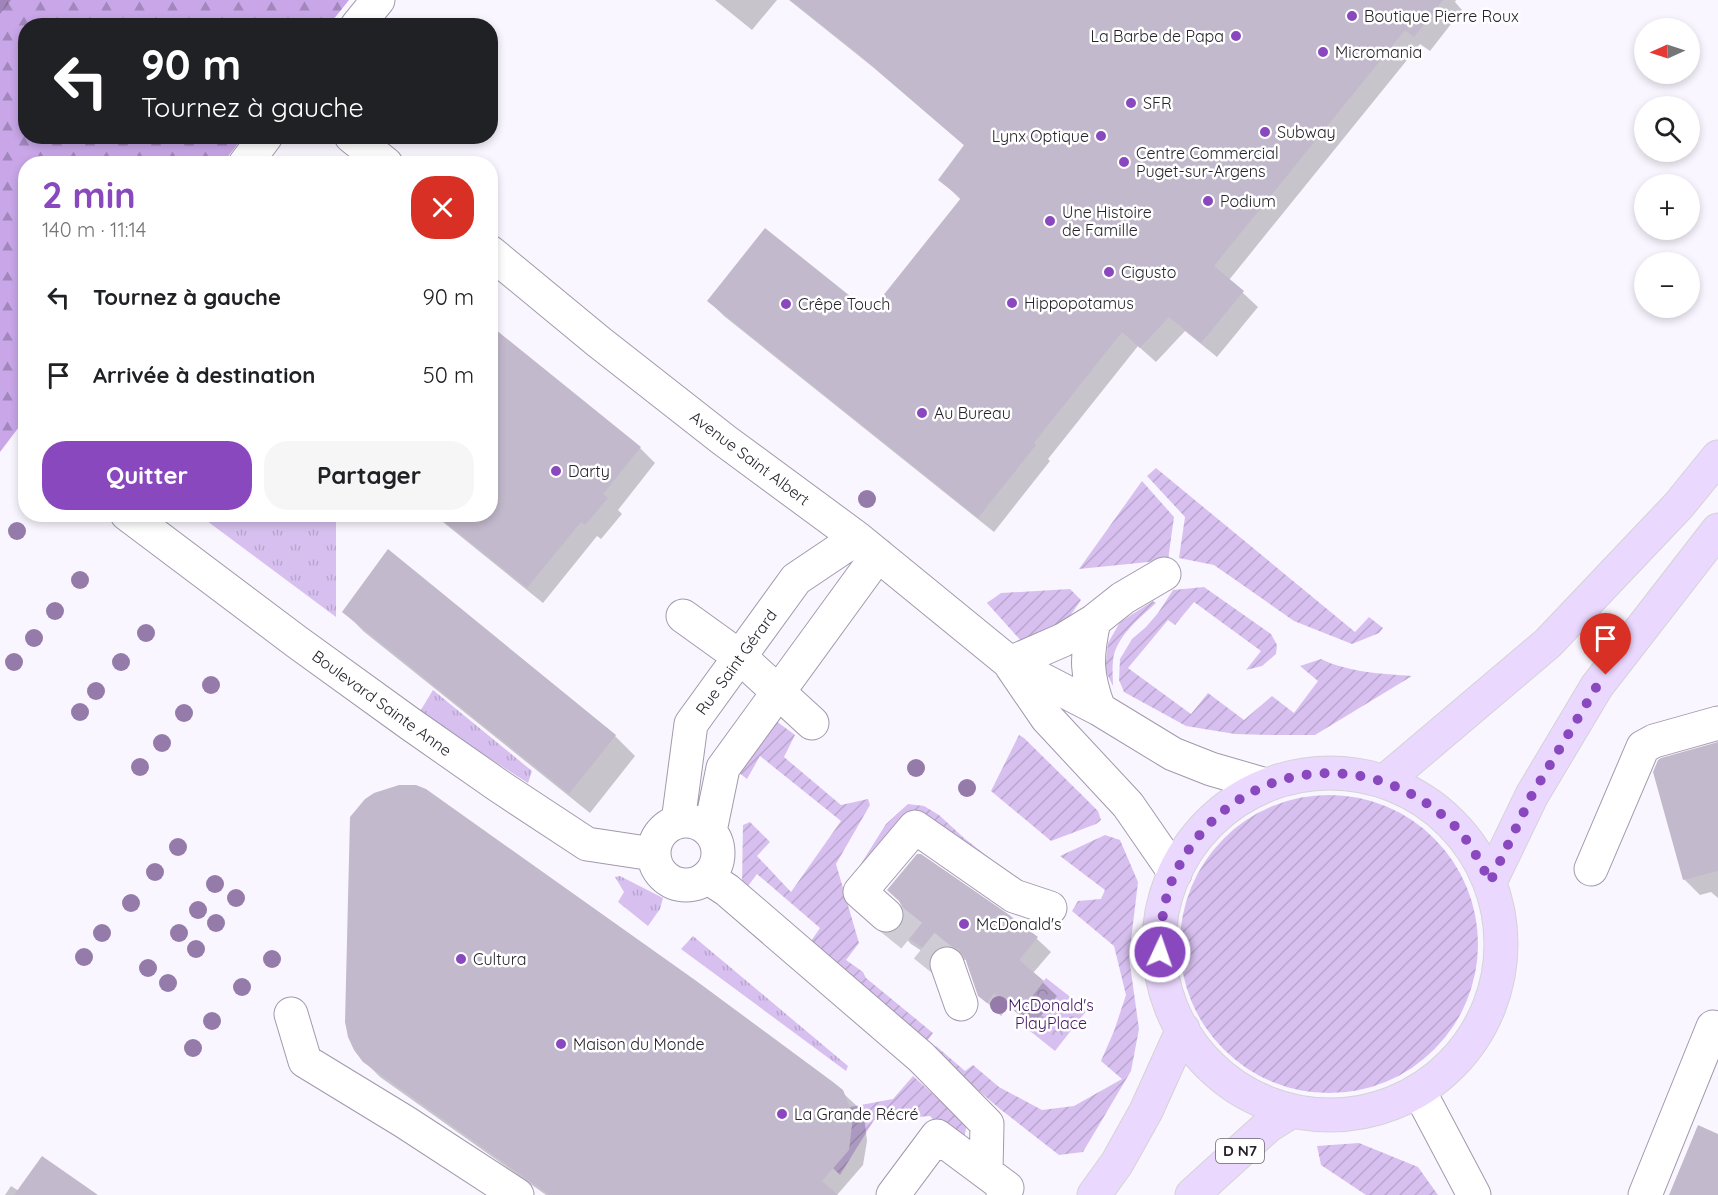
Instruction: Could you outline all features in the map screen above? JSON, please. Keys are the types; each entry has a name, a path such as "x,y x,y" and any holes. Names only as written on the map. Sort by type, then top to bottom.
{"main road":[{"path":"1385,781 1548,643 1680,505 1718,457"},
{"path":"1490,882 1532,795 1597,686 1718,530"},
{"path":"1325,772 1355,774 1385,781 1419,797 1449,820 1473,849 1490,882 1501,929 1498,977 1483,1022 1456,1061 1419,1091 1370,1111 1344,1115 1318,1115 1292,1111 1265,1102 1240,1089 1218,1073 1198,1052 1183,1029 1171,1005 1163,979 1160,952 1164,908 1175,873 1191,845 1212,820 1238,801 1266,785 1325,772"},
{"path":"1092,1192 1117,1163 1146,1111 1183,1029"},
{"name":"D N7","path":"1192,1195 1268,1126 1292,1111"}],"lane":[{"path":"363,18 378,0"},
{"path":"361,144 375,156"},
{"name":"Avenue Saint Albert","path":"498,259 599,342 724,440 867,547 1010,663 1099,709 1173,754 1202,766 1266,785"},
{"name":"Boulevard Sainte Anne","path":"138,522 408,723 586,843 653,854"},
{"path":"710,831 723,768 779,692 867,547"},
{"name":"Rue Saint Gérard","path":"678,822 692,724 796,579 867,547"},
{"path":"1010,663 1063,640 1095,621 1123,598 1164,574"},
{"path":"683,616 740,657 812,723"},
{"path":"1095,621 1089,646 1088,670 1090,687 1099,709"},
{"name":"Avenue Saint Albert","path":"1010,663 1047,718 1128,806 1175,873"},
{"path":"1591,869 1643,747 1654,741 1718,723"},
{"path":"678,822 695,822 703,825 715,840 718,860 707,878 698,883 677,885 661,873 656,864 653,854 660,833 668,826 678,822"},
{"path":"886,915 860,892 915,827 1014,896 1050,908"},
{"path":"707,878 727,890 921,1057 987,1124 995,1183"},
{"path":"947,964 961,1004"},
{"path":"291,1014 305,1061 405,1122 517,1195"},
{"path":"1645,1195 1713,1027"},
{"path":"1419,1091 1474,1195"},
{"path":"893,1195 937,1136 995,1183"}],"green space":[{"path":"0,0 349,0 335,18 18,18 18,144 238,144 228,156 18,156 18,428 0,452"},
{"path":"1156,468 1355,632 1369,617 1383,628 1379,633 1352,644 1294,621 1214,565 1179,558 1185,517 1147,476"},
{"path":"1142,481 1174,517 1168,560 1079,569"},
{"path":"208,522 336,522 336,617"},
{"path":"1204,587 1271,634 1277,645 1276,654 1262,666 1246,670 1261,651 1194,602 1175,625 1168,620 1128,668 1191,714 1208,693 1244,720 1272,696 1294,713 1318,681 1300,666 1321,659 1354,670 1412,676 1315,735 1235,734 1186,726 1124,692 1119,680 1120,659 1132,639 1158,613 1173,590"},
{"path":"1070,589 1081,600 1059,632 1022,642 987,603 1001,593"},
{"path":"1153,601 1156,603 1129,629 1118,644 1113,661 1113,686 1105,670 1108,643 1120,622"},
{"path":"433,690 532,771 528,783 419,713"},
{"path":"768,715 795,735 784,757 841,805 868,799 870,805 836,864 859,943 846,960 933,1033 927,1041 809,944 820,928 757,874 748,886 742,882 743,825 750,822 770,842 757,856 791,892 841,821 760,756 747,779 738,772"},
{"path":"1019,735 1098,811 1101,820 1051,841 991,791"},
{"path":"1329,795 1358,798 1386,807 1412,820 1434,839 1453,861 1466,887 1475,915 1478,944 1475,973 1466,1001 1453,1027 1434,1049 1412,1068 1386,1081 1358,1090 1329,1093 1300,1090 1272,1081 1246,1068 1224,1049 1205,1027 1192,1001 1183,973 1180,944 1183,915 1192,887 1205,861 1224,839 1246,820 1272,807 1300,798"},
{"path":"908,804 924,806 939,815 1007,872 923,822 854,875 886,824"},
{"path":"1105,835 1120,840 1138,882 1129,957 1139,1029 1131,1071 1083,1152 1059,1155 1000,1109 931,1050 936,1046 965,1071 973,1065 999,1087 1042,1110 1074,1106 1122,1079 1101,1061 1126,995 1114,946 1072,911 1078,901 1101,899 1105,890 1060,856"},
{"path":"620,876 663,898 660,909 648,926 618,902 624,892 615,877"},
{"path":"693,936 848,1066 846,1071 681,949"},
{"name":"McDonald's PlayPlace","path":"1046,978 1087,1010 1055,1051 1015,1019"},
{"path":"913,1076 967,1125 964,1138 951,1140 930,1116 874,1120 840,1175 833,1168 850,1107 893,1099"},
{"path":"1359,1143 1418,1167 1438,1195 1366,1195 1321,1165 1317,1146"}],"building":[{"name":"Centre Commercial Puget-sur-Argens","path":"790,0 1443,0 1414,37 1405,30 1214,266 1244,291 1201,343 1169,317 1140,348 1122,332 978,518 707,301 765,228 870,312 961,198 938,180 964,145 857,53"},
{"name":"Darty","path":"498,331 641,447 603,494 608,498 585,525 581,522 527,588 445,522 498,522"},
{"path":"388,549 616,735 569,794 342,612"},
{"path":"1718,742 1718,871 1683,880 1653,772 1661,758"},
{"path":"399,785 416,785 426,789 695,980 843,1090 850,1107 852,1125 849,1150 822,1181 838,1195 549,1195 363,1062 348,1037 345,1022 350,817 365,799 374,793"},
{"name":"McDonald's","path":"917,854 921,854 1038,937 1019,960 1044,981 1018,1014 994,993 987,1003 978,996 965,958 959,949 941,946 932,954 896,930 904,919 904,910 899,901 887,890"},
{"path":"1698,1125 1718,1134 1718,1195 1669,1195"},
{"path":"42,1156 98,1195 14,1195"}],"tunnel":[{"path":"886,915 947,964"}],"place":[{"name":"Boutique Pierre Roux","path":"1352,16"},
{"name":"La Barbe de Papa","path":"1236,36"},
{"name":"Micromania","path":"1323,52"},
{"name":"SFR","path":"1131,103"},
{"name":"Subway","path":"1265,132"},
{"name":"Lynx Optique","path":"1101,136"},
{"name":"Centre Commercial Puget-sur-Argens","path":"1124,162"},
{"name":"Podium","path":"1208,201"},
{"name":"Une Histoire de Famille","path":"1050,221"},
{"name":"Cigusto","path":"1109,272"},
{"name":"Hippopotamus","path":"1012,303"},
{"name":"Crêpe Touch","path":"786,304"},
{"name":"Au Bureau","path":"922,413"},
{"name":"Darty","path":"556,471"},
{"name":"McDonald's","path":"964,924"},
{"name":"Cultura","path":"461,959"},
{"name":"Maison du Monde","path":"561,1044"},
{"name":"La Grande Récré","path":"782,1114"}],"route":[{"path":"1160,952 1161,925 1166,899 1175,873 1191,845 1212,820 1238,801 1266,785 1294,777 1325,772 1355,774 1385,781 1419,797 1449,820 1473,849 1490,882 1532,795 1597,686 1606,675"}]}
